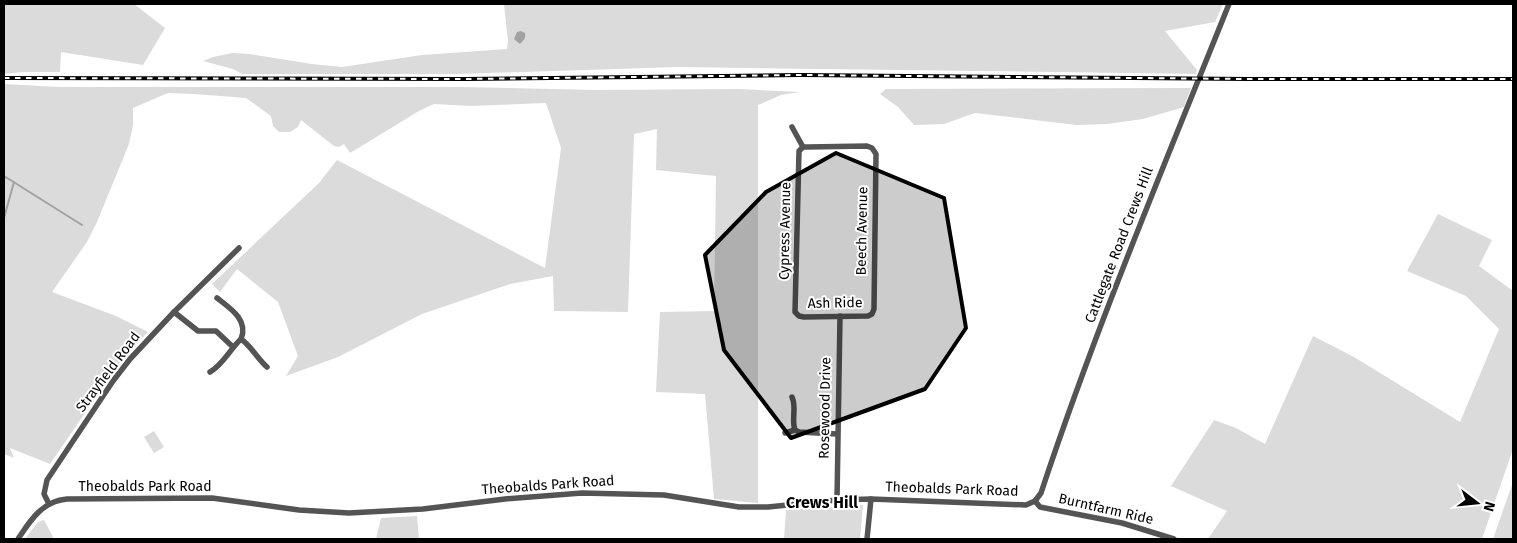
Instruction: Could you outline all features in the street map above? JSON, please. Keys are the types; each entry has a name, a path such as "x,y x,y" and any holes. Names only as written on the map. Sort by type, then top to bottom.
{"street":[{"name":"Cattlegate Road Crews Hill","path":"1036,500 1167,158 1229,4"},
{"path":"792,127 803,147"},
{"name":"Beech Avenue","path":"803,147 867,146 872,148 876,154 874,309 872,314"},
{"name":"Cypress Avenue","path":"799,316 795,312 799,161 800,151 803,147"},
{"name":"Strayfield Road","path":"49,504 44,494 47,480 113,381 144,343 239,248"},
{"path":"210,372 218,366 233,346 241,340 243,328 238,316 217,298"},
{"path":"174,312 198,331 216,331 233,346"},
{"name":"Ash Ride","path":"799,316 868,316 872,314"},
{"name":"Rosewood Drive","path":"837,500 840,316"},
{"path":"241,340 253,350 256,357 267,367"},
{"path":"792,396 795,430"},
{"path":"785,433 795,430 799,432 837,434"},
{"name":"Theobalds Park Road","path":"49,504 57,500 67,499 205,498 299,510 349,513 422,509 505,499 582,493 664,495 739,507 768,507 837,500 871,499 936,500 1013,505 1026,505 1036,500"},
{"path":"868,539 871,499"},
{"name":"Burntfarm Ride","path":"1036,500 1040,507 1122,523 1174,539"},
{"path":"18,539 36,513 49,504"}],"highlighted area":[{"path":"836,153 944,198 966,328 925,389 791,438 724,350 705,255 766,192"}],"shaded area":[{"path":"4,4 134,4 165,28 143,65 61,52 60,72 4,74"},
{"path":"504,4 1223,4 1215,22 1165,31 1197,70 1196,74 678,67 459,74 242,74 233,69 203,61 232,53 342,67 422,55 507,49 508,41"},
{"path":"517,32 525,33 525,36 520,44 514,39"},
{"path":"4,84 60,87 461,87 596,90 739,89 800,92 781,95 758,105 758,503 714,499 705,394 656,392 660,312 714,311 716,176 656,170 657,129 634,134 628,312 554,311 553,276 510,284 422,314 338,357 286,376 298,356 278,302 237,269 220,292 212,284 319,183 337,160 545,268 561,148 546,103 470,106 434,104 419,111 350,153 344,144 339,147 334,146 301,120 298,127 290,132 279,132 273,126 271,116 246,98 168,93 133,108 133,125 129,144 97,222 87,242 52,292 116,316 148,332 123,358 50,464 10,448 14,458 4,454"},
{"path":"1191,88 1184,107 1143,119 1107,124 1076,125 975,113 944,124 914,125 898,107 880,94 886,89"},
{"path":"1438,214 1492,240 1479,266 1513,291 1513,449 1482,539 1208,539 1227,511 1171,486 1214,420 1236,428 1265,444 1313,336 1354,357 1460,422 1499,329 1466,296 1407,271"},
{"path":"154,431 164,447 154,453 144,437"},
{"path":"1513,482 1513,539 1493,539"},
{"path":"863,505 860,539 784,539 786,510"},
{"path":"417,516 419,539 376,539 381,518"},
{"path":"44,520 54,539 25,539 38,522"}],"waterway":[{"path":"4,176 82,225"},
{"path":"4,218 14,182"}],"railway":[{"path":"4,78 466,79 800,75 1513,79"}],"district":[{"name":"Crews Hill","path":"822,502"}]}
